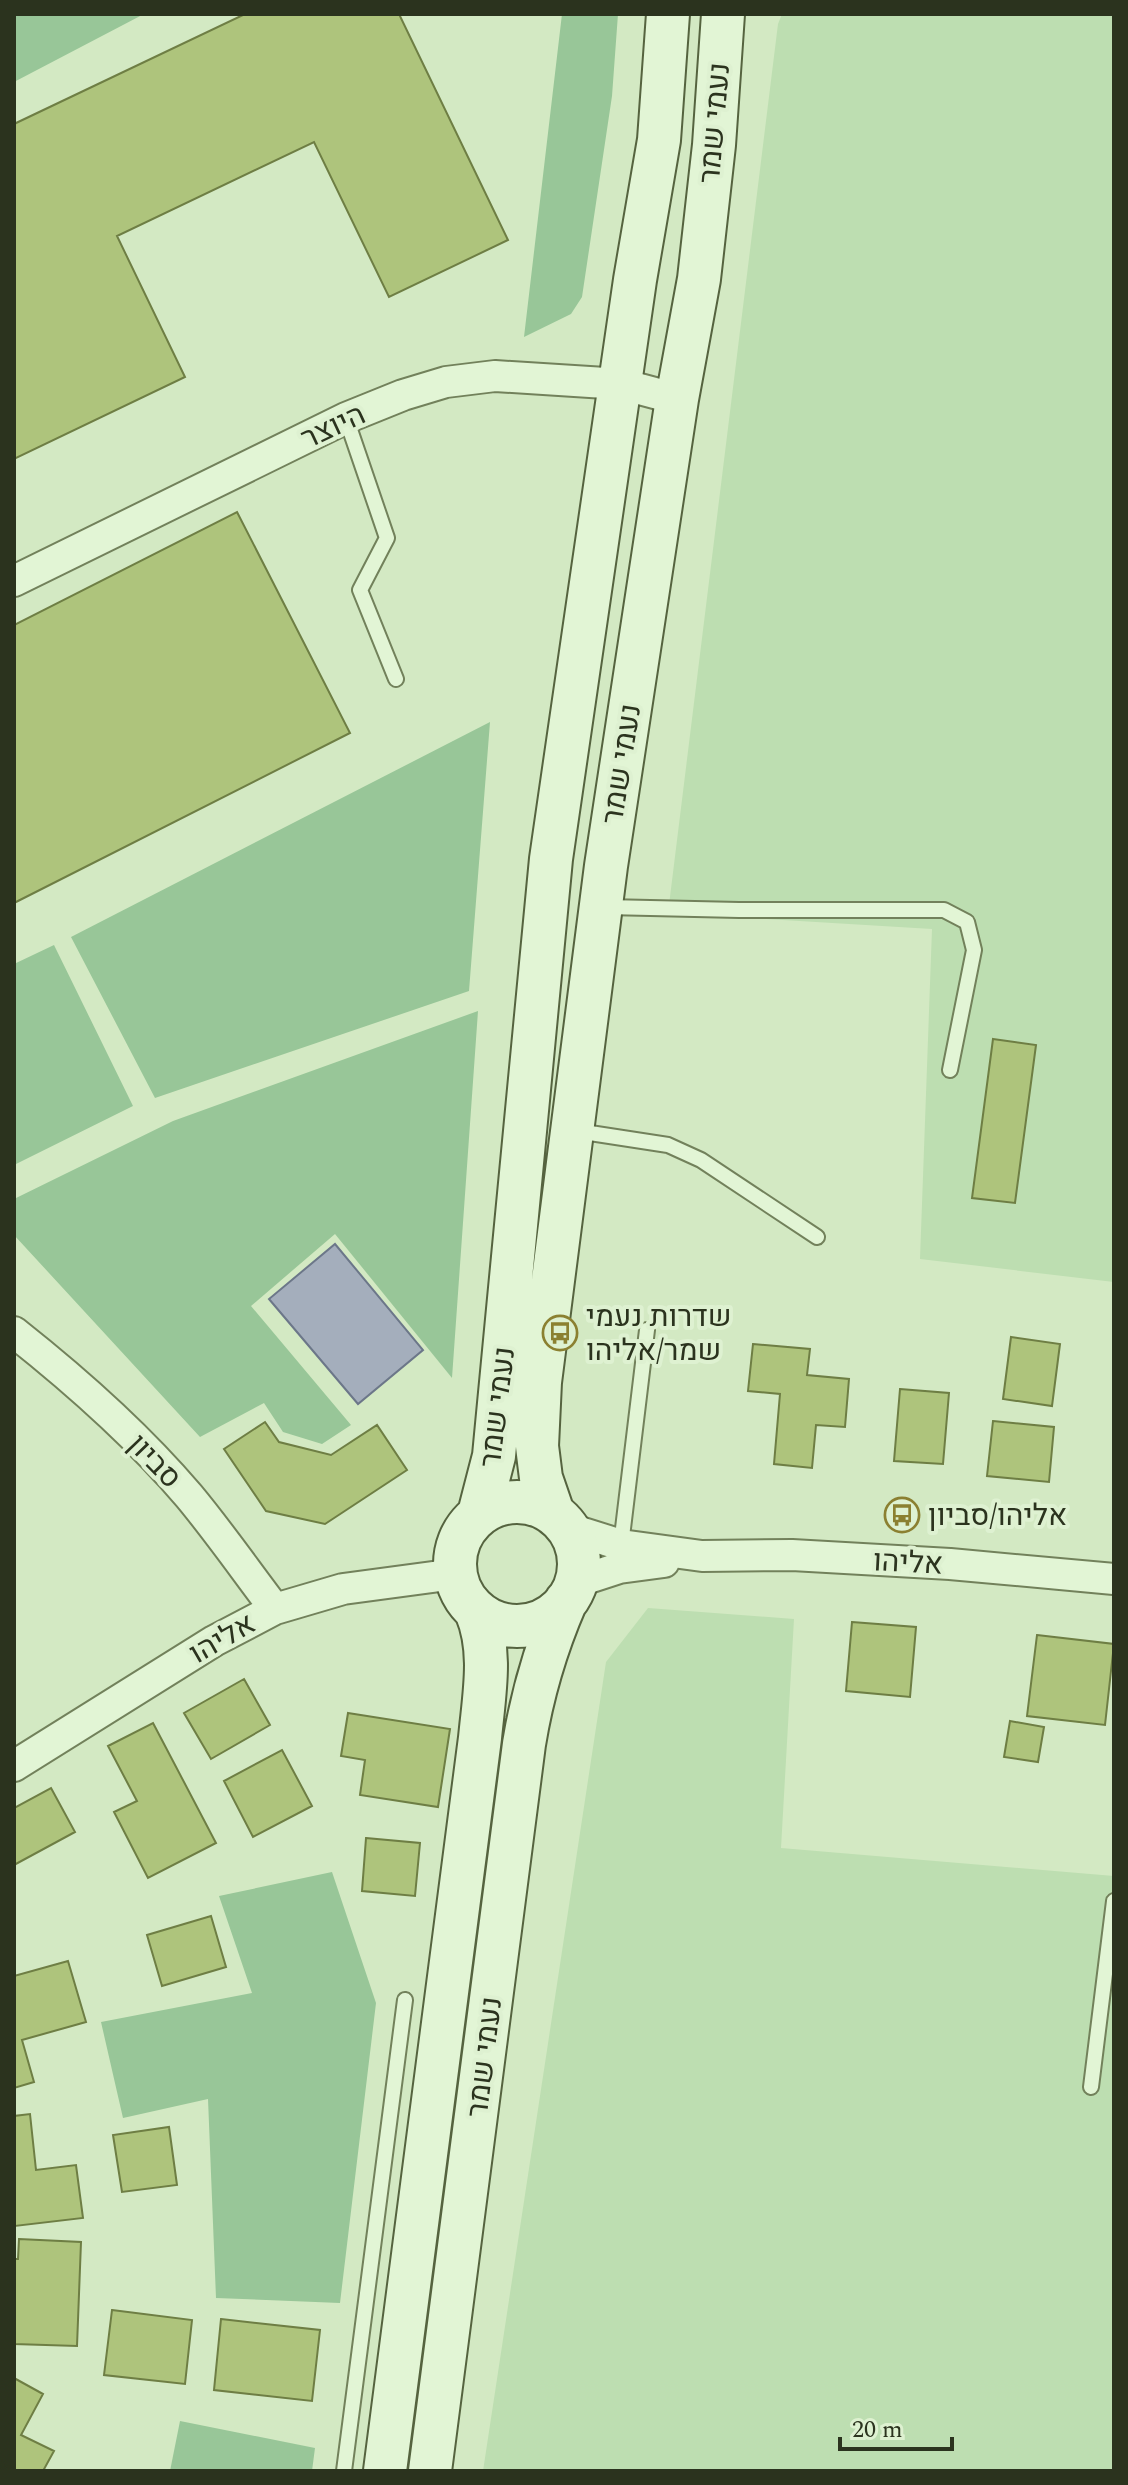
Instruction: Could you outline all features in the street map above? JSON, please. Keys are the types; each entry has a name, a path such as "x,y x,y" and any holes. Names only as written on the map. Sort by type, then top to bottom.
{"street":[{"name":"נעמי שמר","path":"560,1520 541,1478 537,1446 540,1382 600,906 677,399 699,279 714,145 723,14"},
{"name":"נעמי שמר","path":"479,1514 494,1456 499,1414 551,859 659,140 666,21"},
{"name":"היוצר","path":"14,581 346,418 446,382 495,376 621,384 677,399"},
{"name":"סביון","path":"14,1332 129,1434 189,1496 275,1609"},
{"path":"516,1502 535,1505 560,1520 578,1554 571,1592 555,1613 523,1626 498,1623 476,1611 466,1600 455,1574 459,1540 467,1526 479,1514 497,1505 516,1502"},
{"name":"אליהו","path":"560,1520 621,1545 702,1556 808,1556 950,1564 1114,1579"},
{"name":"אליהו","path":"571,1592 619,1568 702,1556"},
{"name":"אליהו","path":"14,1766 214,1641 275,1609 343,1589 455,1574"},
{"name":"נעמי שמר","path":"430,2471 524,1744 552,1632 571,1592"},
{"name":"נעמי שמר","path":"385,2471 480,1738 487,1664 483,1627 476,1611"}],"lane":[{"path":"346,418 387,538 360,590 396,679"},
{"path":"600,906 944,910 967,922 974,950 950,1070"},
{"path":"572,1130 668,1145 701,1160 817,1237"},
{"path":"621,1545 647,1330"},
{"path":"1091,2087 1114,1901"},
{"path":"344,2471 405,2000"}],"green space":[{"path":"14,14 144,14 14,82"},
{"path":"562,14 618,14 612,96 582,297 571,314 524,337"},
{"path":"782,14 1114,14 1114,1282 920,1259 932,929 668,913 778,24"},
{"path":"490,722 469,991 155,1098 71,937"},
{"path":"54,945 133,1106 14,1165 14,964"},
{"path":"478,1011 452,1378 335,1234 251,1306 351,1425 322,1444 283,1432 264,1403 200,1437 14,1235 14,1199 173,1121"},
{"path":"648,1608 794,1619 781,1848 1114,1876 1114,2471 483,2471 606,1662"},
{"path":"332,1872 376,2003 340,2303 216,2298 208,2099 123,2118 101,2022 252,1993 219,1896"},
{"path":"180,2421 315,2448 312,2471 170,2471"}],"water":[{"path":"335,1244 423,1350 358,1404 269,1299"}],"building":[{"path":"245,14 399,14 508,240 389,297 314,142 117,236 185,377 14,459 14,124"},
{"path":"237,512 350,733 14,903 14,625"},
{"path":"993,1039 1036,1045 1015,1203 972,1198"},
{"path":"1011,1337 1060,1344 1052,1406 1003,1399"},
{"path":"753,1344 810,1349 807,1375 849,1379 845,1427 816,1425 812,1468 774,1464 780,1394 748,1391"},
{"path":"900,1389 949,1393 943,1464 894,1461"},
{"path":"993,1421 1054,1427 1049,1482 987,1476"},
{"path":"265,1422 279,1442 331,1455 377,1425 407,1470 325,1524 266,1511 224,1449"},
{"path":"852,1622 916,1627 910,1697 846,1691"},
{"path":"1037,1635 1114,1644 1105,1725 1027,1716"},
{"path":"244,1679 270,1725 211,1759 184,1713"},
{"path":"348,1713 450,1729 438,1807 360,1795 365,1760 341,1756"},
{"path":"1010,1721 1044,1727 1038,1762 1004,1757"},
{"path":"153,1723 216,1843 148,1878 114,1812 137,1801 108,1746"},
{"path":"282,1750 312,1806 253,1837 224,1781"},
{"path":"51,1788 75,1832 14,1865 14,1808"},
{"path":"366,1838 420,1843 415,1896 362,1891"},
{"path":"211,1916 226,1967 162,1986 147,1935"},
{"path":"68,1961 86,2022 22,2040 34,2082 14,2088 14,1976"},
{"path":"30,2114 36,2170 76,2165 83,2218 15,2226 14,2116"},
{"path":"169,2127 177,2185 122,2192 113,2135"},
{"path":"19,2239 81,2242 77,2346 14,2344 14,2259 18,2259"},
{"path":"112,2310 192,2320 185,2384 104,2375"},
{"path":"221,2319 320,2330 312,2401 214,2390"},
{"path":"14,2378 43,2394 21,2435 54,2451 43,2471 14,2471"}],"place":[{"name":"שדרות נעמי שמר/אליהו","path":"560,1333"},
{"name":"אליהו/סביון","path":"902,1515"}]}
